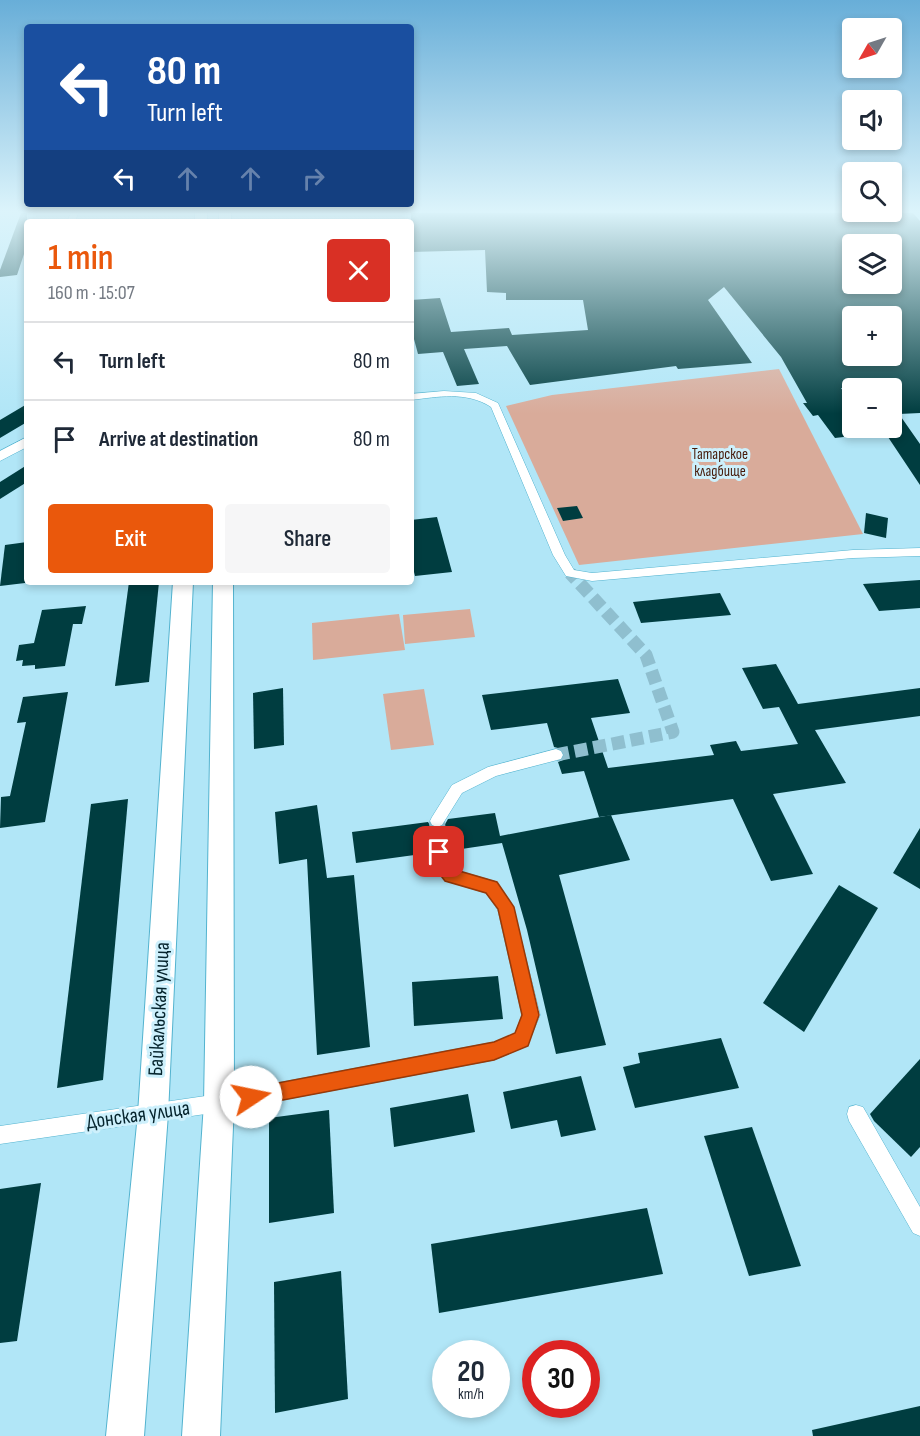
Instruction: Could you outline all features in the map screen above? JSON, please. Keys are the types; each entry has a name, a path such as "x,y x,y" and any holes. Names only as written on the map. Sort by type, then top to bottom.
{"main road":[{"name":"Байкальская улица","path":"125,1436 153,1114 183,585"},
{"path":"201,1436 219,1103 223,585"}],"street":[{"path":"414,397 467,394 487,399 495,405 559,555 570,573 592,577 853,554 920,552"},
{"path":"0,457 24,443"},
{"path":"437,821 457,789 493,771 556,755"},
{"name":"Донская улица","path":"0,1135 219,1103 494,1051 521,1040 531,1015 506,907 491,887 451,876 443,867 439,852"},
{"path":"856,1114 920,1226"}],"green space":[{"name":"Татарское кладбище","path":"779,369 863,534 579,565 506,406 552,395"},
{"path":"470,609 475,637 405,644 403,615"},
{"path":"399,614 405,650 313,660 312,623"},
{"path":"424,689 434,745 391,750 383,694"}],"building":[{"path":"486,280 842,280 842,294 902,294 902,280 920,280 920,413 902,414 902,378 842,378 842,437 835,438 818,415 813,416 803,403 807,403 781,357 724,287 708,300 752,363 678,369 676,366 530,385 507,346 464,349 479,384 457,386 443,352 418,354 414,339 414,300 440,298 451,332 509,328 512,335 588,330 583,300 506,300 506,293 487,292"},
{"path":"24,406 24,424 0,438 0,420"},
{"path":"902,418 920,444 920,485 889,438 902,438"},
{"path":"24,467 24,484 0,499 0,482"},
{"path":"577,506 583,518 563,521 557,508"},
{"path":"866,513 888,518 886,538 864,533"},
{"path":"437,517 452,572 415,576 414,520"},
{"path":"24,542 24,583 0,586 5,545"},
{"path":"920,580 920,608 879,611 863,584"},
{"path":"129,585 159,585 149,682 115,686"},
{"path":"720,593 731,615 641,623 633,602"},
{"path":"86,606 82,624 73,624 65,666 35,669 35,665 22,666 23,660 16,661 19,645 34,643 42,610"},
{"path":"776,664 798,704 920,688 920,716 815,730 846,783 773,794 813,874 771,881 733,799 599,817 584,771 562,774 558,762 563,760 565,754 562,749 554,747 547,723 491,730 482,695 618,679 630,713 591,718 608,768 714,755 710,745 736,741 741,751 798,744 779,707 763,709 742,668"},
{"path":"283,688 284,745 254,749 253,693"},
{"path":"68,692 45,822 0,828 1,797 10,796 26,722 17,723 23,697"},
{"path":"128,799 103,1080 57,1088 91,804"},
{"path":"317,805 327,878 354,875 370,1047 317,1055 307,859 279,864 275,812"},
{"path":"495,813 500,836 611,815 630,860 559,875 606,1045 556,1054 527,930 502,843 448,851 445,845 438,843 432,846 429,853 356,863 352,832 428,822 431,827 438,829 444,826 448,819"},
{"path":"920,828 920,889 893,873"},
{"path":"839,885 878,908 804,1032 763,1003"},
{"path":"498,976 503,1019 414,1026 412,982"},
{"path":"721,1038 739,1088 635,1108 623,1067 640,1063 638,1053"},
{"path":"920,1059 920,1147 911,1157 874,1121 870,1114"},
{"path":"581,1076 596,1130 561,1137 557,1120 511,1129 503,1092"},
{"path":"468,1094 475,1132 394,1147 390,1108"},
{"path":"329,1110 334,1213 269,1223 269,1118"},
{"path":"752,1127 801,1266 749,1276 704,1136"},
{"path":"41,1183 17,1341 0,1343 0,1189"},
{"path":"647,1208 663,1274 439,1313 431,1244"},
{"path":"341,1271 348,1399 275,1413 274,1282"},
{"path":"920,1406 920,1436 813,1436 812,1430"}],"tunnel":[{"path":"556,755 673,732 646,655 570,573"},
{"path":"437,821 439,852"}],"route":[{"path":"251,1097 494,1051 521,1040 531,1015 506,907 491,887 451,876 443,867 439,852"}]}
